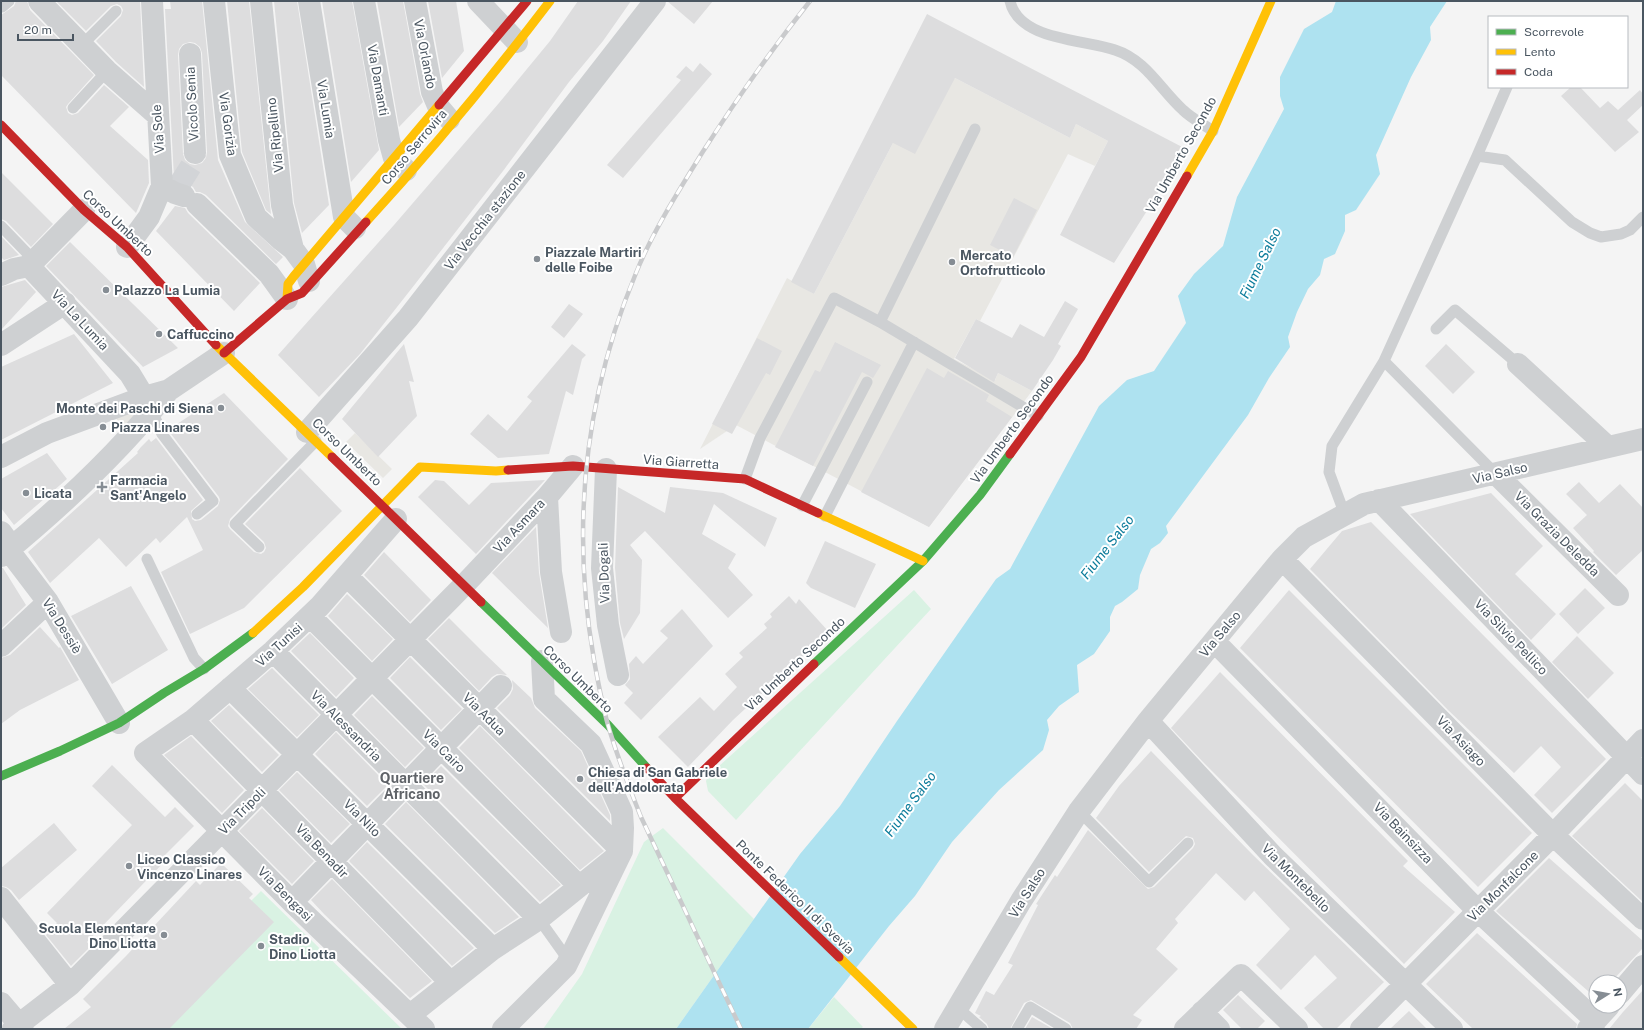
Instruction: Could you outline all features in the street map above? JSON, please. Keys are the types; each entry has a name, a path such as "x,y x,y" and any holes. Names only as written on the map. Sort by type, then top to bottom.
{"main road":[{"name":"Corso Serrovira","path":"302,265 410,174 452,123 511,36 527,1"},
{"name":"Corso Serrovira","path":"287,299 288,284 302,265 351,224 394,158 438,106 550,1"},
{"name":"Via Umberto Secondo","path":"675,798 752,722 923,562 980,495 1081,357 1213,131 1271,1"},
{"name":"Corso Umberto","path":"1,125 84,210 128,247 224,353 312,436 608,725 675,798"},
{"name":"Corso Serrovira","path":"224,353 287,299 302,293 302,265"},
{"name":"Via Giarretta","path":"389,512 420,467 496,470 573,466 745,480 923,562"},
{"path":"1,776 60,751 118,723 204,669 251,634 389,512"},
{"name":"Ponte Federico II di Svevia","path":"675,798 913,1029"}],"street":[{"name":"Via Sole","path":"128,247 149,217 179,193 157,115 152,1"},
{"name":"Via Gorizia","path":"214,1 230,155 256,217 280,239 302,265"},
{"name":"Via Ripellino","path":"261,1 282,204 302,265"},
{"name":"Via Lumia","path":"309,1 351,224"},
{"name":"Via Damanti","path":"364,1 389,140 394,158"},
{"name":"Via Orlando","path":"415,1 432,92 438,106 452,123"},
{"path":"478,1 511,36"},
{"name":"Via Vecchia stazione","path":"312,436 408,318 655,1"},
{"path":"37,5 82,45 107,71 157,115"},
{"name":"Vicolo Senia","path":"190,54 195,153"},
{"path":"394,158 410,174"},
{"path":"179,193 269,274 287,299"},
{"path":"1,275 14,268 29,266 84,210"},
{"name":"Via La Lumia","path":"29,266 130,374 149,404"},
{"path":"1,345 65,303"},
{"path":"5,545 75,492 149,404 224,353"},
{"path":"1518,364 1608,447"},
{"path":"1,457 39,437 149,404"},
{"name":"Via Salso","path":"945,1029 1021,901 1079,810 1148,721 1282,559 1304,537 1364,504 1643,439"},
{"name":"Via Asmara","path":"464,585 547,497 573,466"},
{"name":"Via Dogali","path":"606,469 602,568 608,625 618,675"},
{"name":"Via Grazia Deledda","path":"1496,474 1618,595"},
{"path":"547,497 551,572 561,632"},
{"name":"Via Silvio Pellico","path":"1380,500 1643,774"},
{"name":"Via Tunisi","path":"145,753 193,720 273,651 310,616 347,576 389,512"},
{"name":"Via Dessiè","path":"5,545 48,602 118,723"},
{"name":"Via Asiago","path":"1282,559 1553,835 1643,919"},
{"name":"Via Adua","path":"347,576 622,851"},
{"name":"Via Tripoli","path":"18,1027 70,985 464,585"},
{"path":"1,646 48,602"},
{"name":"Via Cairo","path":"310,616 579,886"},
{"name":"Via Bainsizza","path":"1214,641 1478,911 1598,1019"},
{"name":"Via Alessandria","path":"273,651 539,919"},
{"path":"503,1029 566,966 622,851 622,812 591,744 544,699 542,661"},
{"path":"292,902 478,708 501,686"},
{"name":"Via Nilo","path":"230,688 493,949"},
{"name":"Via Benadir","path":"193,720 450,982"},
{"name":"Via Montebello","path":"1148,721 1273,856 1452,1029"},
{"name":"Via Monfalcone","path":"1361,1029 1553,835 1643,740"},
{"name":"Via Bengasi","path":"145,753 292,902 417,1022"},
{"path":"417,1022 450,982 493,949 539,919 622,851"},
{"path":"1,898 70,985"},
{"path":"1628,984 1643,966"},
{"path":"1185,1029 1241,975 1297,1029"},
{"path":"1,1003 18,1027"},
{"path":"1202,1012 1219,1029"}],"lane":[{"path":"1010,1 1015,14 1021,21 1031,27 1064,39 1101,46 1130,56 1151,74 1183,110 1213,131"},
{"path":"82,45 116,11"},
{"path":"73,108 107,71"},
{"path":"1345,515 1329,472 1332,446 1384,361 1507,88"},
{"path":"880,322 975,129"},
{"path":"1477,156 1506,160 1572,222 1601,238 1625,232 1643,217"},
{"path":"1,226 27,253 29,266"},
{"path":"745,480 760,438 834,298 880,322 1038,416"},
{"path":"1436,329 1455,310 1518,364"},
{"path":"825,516 914,342"},
{"path":"1384,361 1496,474"},
{"path":"802,506 867,382"},
{"path":"149,404 162,434 213,501 197,514"},
{"path":"259,547 235,524 312,436"},
{"path":"147,558 194,658 204,669"},
{"path":"1079,810 1149,882 1188,843"},
{"path":"539,919 564,954 566,966"},
{"path":"1017,1029 1030,1007 1066,1029"},
{"path":"958,1008 982,1029"}],"shaded area":[{"path":"955,78 1070,138 1076,124 1108,141 1095,166 1068,154 980,321 976,319 954,359 995,380 998,373 1032,391 929,527 736,425 700,449 787,278 814,294 893,143"},
{"path":"146,404 124,431 116,418"},
{"path":"355,433 392,469 383,478 346,442"}],"green space":[{"path":"914,590 931,609 736,820 708,791 706,781 708,776"},
{"path":"663,828 754,919 676,1029 543,1029 582,974 644,842"},
{"name":"Stadio Dino Liotta","path":"261,891 402,1029 122,1029"},
{"path":"834,997 863,1027 860,1029 808,1029"}],"water":[{"name":"Fiume Salso","path":"1336,1 1447,1 1430,27 1431,40 1411,77 1376,155 1380,174 1356,210 1345,215 1345,231 1335,254 1324,259 1320,275 1308,289 1297,312 1288,337 1290,347 1269,378 1248,415 1166,526 1168,533 1160,543 1151,549 1140,575 1138,589 1115,606 1110,617 1110,631 1094,654 1077,665 1079,692 1059,706 1047,720 1049,730 1043,750 999,790 952,842 915,896 889,926 808,1029 676,1029 800,854 840,806 996,579 1010,569 1099,406 1127,380 1154,371 1186,323 1178,296 1194,274 1223,246 1237,197 1284,109 1280,96 1280,77 1304,29 1332,12"}],"building":[{"path":"16,1 27,1 30,10 94,75 68,104 66,107 68,113 72,115 78,113 104,85 129,107 110,126 148,160 149,183 136,213 1,75 1,15 14,6"},
{"path":"56,1 140,1 144,87 116,62 96,41 121,16 123,10 121,6 117,4 111,6 86,31"},
{"path":"170,1 202,1 218,160 245,222 283,257 276,264 206,195 196,192 193,187 174,178 165,9 171,9","holes":["190,42 195,43 200,47 202,53 207,152 206,158 202,163 195,165 190,164 185,160 183,154 178,55 179,49 183,44"]},
{"path":"227,1 249,1 271,214 266,210 242,152"},
{"path":"274,1 297,1 329,205 302,233 294,203"},
{"path":"322,1 352,1 379,150 351,182"},
{"path":"377,1 403,1 420,94 423,102 399,127"},
{"path":"428,1 456,1 464,51 442,78"},
{"path":"578,1 631,1 603,41 569,82 503,171 360,354 319,397 278,355 394,225 499,103 550,41"},
{"path":"667,1 713,1 694,24"},
{"path":"927,14 1186,149 1114,263 1060,235 1108,141 1076,124 1070,138 955,78 915,154 893,143 814,294 791,282"},
{"path":"700,63 712,74 623,178 607,165 681,80 676,77 686,66 693,72"},
{"path":"1570,88 1581,88 1600,108 1608,101 1618,110 1640,90 1643,94 1643,105 1627,120 1639,132 1615,152 1561,96"},
{"path":"1,172 53,224 31,247 6,221 1,219"},
{"path":"1014,198 1037,210 1013,257 990,245"},
{"path":"175,206 185,208 188,213 260,283 234,311 156,231"},
{"path":"1,236 19,255 4,260 1,257"},
{"path":"70,242 178,348 143,367 46,266"},
{"path":"25,280 36,292 1,330 1,287"},
{"path":"1065,301 1078,309 1058,344 1061,346 1032,391 998,373 994,382 955,358 976,319 1012,338 1020,324 1044,337"},
{"path":"569,304 583,314 564,338 551,327"},
{"path":"74,334 113,383 1,440 1,367"},
{"path":"757,338 782,351 770,375 766,373 732,434 712,424"},
{"path":"835,342 881,365 873,378 862,372 813,466 775,447 815,370 820,372"},
{"path":"404,344 414,382 409,381 417,416 378,457 342,419"},
{"path":"572,344 586,355 582,359 573,395 566,391 549,454 498,458 470,434 488,414 507,431 532,401 527,397"},
{"path":"1446,344 1475,372 1453,394 1425,366"},
{"path":"927,368 944,378 948,371 989,395 986,401 1012,417 929,527 861,492"},
{"path":"224,393 288,459 230,519 228,526 230,529 254,552 261,554 264,552 266,548 264,542 245,524 300,468 342,511 244,608 190,634 161,572 203,550 187,517 160,543 156,538 126,567 99,538 50,583 28,552 138,453 137,452 149,439 151,442 156,438 203,500 191,511 192,519 195,521 201,520 218,506 220,500 219,497 168,430"},
{"name":"Licata","path":"47,453 67,479 14,525 1,508 1,479"},
{"path":"435,480 444,481 469,505 491,483 545,480 476,554 418,497"},
{"path":"1579,482 1599,503 1620,484 1643,508 1643,550 1616,575 1593,552 1594,551 1573,528 1587,515 1566,494"},
{"path":"618,487 665,513 670,487 723,493 777,518 765,547 714,504 702,534 736,554 728,568 753,595 728,618 645,531 630,545 642,560 640,613 624,639 620,623 615,568"},
{"path":"1491,493 1543,546 1515,574 1556,614 1531,640 1410,514"},
{"path":"1371,522 1606,759 1552,813 1534,795 1561,767 1541,746 1514,773 1448,710 1310,569 1342,531"},
{"path":"536,527 539,573 548,628 492,573"},
{"path":"825,541 876,564 855,608 811,588 806,583"},
{"path":"384,552 431,600 410,622 364,575"},
{"path":"1,568 3,568 26,605 1,629"},
{"path":"131,586 168,650 112,684 71,616"},
{"path":"1585,588 1605,608 1578,634 1559,614"},
{"path":"1289,590 1532,833 1478,887 1240,648"},
{"path":"347,594 393,639 372,661 328,616"},
{"path":"789,596 796,604 799,599 829,632 733,720 688,767 658,737 700,697 714,711 737,687 725,674 743,657 739,653 767,628 764,624 772,617 770,614"},
{"path":"682,609 713,646 641,720 624,703 633,693 625,685 630,679 629,664 636,656 643,664 668,638 660,631"},
{"path":"449,618 507,675 497,674 492,677 479,691 428,639"},
{"path":"40,627 59,648 60,647 79,680 20,710 1,724 1,658 10,655"},
{"path":"310,633 354,678 336,697 291,651"},
{"path":"1577,636 1614,673 1588,699 1552,662"},
{"path":"410,657 462,709 441,730 390,678"},
{"path":"272,668 319,715 297,737 248,689"},
{"path":"1220,672 1408,861 1403,866 1455,912 1404,964 1171,728"},
{"path":"512,680 531,698 535,708 581,751 610,815 610,821 497,708 510,695 513,689"},
{"path":"372,696 424,748 405,767 354,715"},
{"path":"229,705 279,755 262,772 211,721"},
{"path":"480,726 604,851 580,870 459,748"},
{"path":"336,732 388,785 367,806 315,754"},
{"path":"191,736 244,790 222,813 164,755"},
{"path":"1151,751 1253,855 1384,982 1336,1029 1324,1029 1304,1008 1337,978 1315,955 1281,990 1256,965 1290,929 1254,891 1245,901 1216,873 1175,919 1178,923 1156,949 1178,969 1133,1015 1142,1020 1136,1029 1073,1029 1070,1023 1031,1000 1024,1003 1010,1029 989,1029 987,1024 979,1017 981,1016 975,1013 986,991 994,995 1013,965 1008,963 1038,905 1036,904 1055,875 1057,877 1088,830 1148,889 1154,887 1193,848 1195,844 1193,838 1186,836 1149,872 1096,818 1119,786"},
{"name":"Liceo Classico Vincenzo Linares","path":"112,765 165,817 175,807 194,826 164,856 167,859 87,942 91,946 71,966 46,935 57,923 47,913 132,825 92,786"},
{"path":"441,766 561,885 540,902 423,784"},
{"path":"297,772 350,824 331,843 279,790"},
{"path":"1625,783 1643,801 1643,902 1572,836"},
{"path":"406,802 519,917 495,933 385,824"},
{"path":"262,808 314,861 292,884 239,831"},
{"path":"54,823 77,850 19,900 11,890 1,886 1,868"},
{"path":"367,842 474,948 452,966 349,861"},
{"path":"1549,858 1643,941 1643,948 1619,974 1588,974 1588,991 1496,911"},
{"path":"221,863 253,894 249,898 274,922 169,1029 64,1029 91,1007 83,999 126,956 196,881 200,885"},
{"path":"332,879 432,981 410,998 324,914 311,900"},
{"path":"1477,933 1577,1024 1576,1029 1473,1029 1426,984"},
{"path":"1643,990 1643,1029 1609,1029 1621,1014 1628,1014 1628,1006"},
{"path":"1238,995 1265,1021 1257,1029 1242,1029 1223,1010"},
{"path":"1409,1011 1427,1029 1390,1029"},
{"path":"1032,1017 1053,1029 1025,1029"}],"tunnel":[{"path":"179,185 193,163 195,153"}],"railway":[{"path":"741,1029 641,817 623,771 612,737 604,709 594,660 587,611 583,513 587,464 594,416 604,368 618,320 643,257 666,212 715,133 768,57 810,1"}],"traffic: fast":[{"path":"814,664 923,561 980,495 1010,454"},
{"path":"481,602 608,725 647,768"},
{"path":"1,776 60,751 119,723 204,669 253,633"}],"traffic: slow":[{"path":"366,222 461,113 550,1"},
{"path":"1187,176 1213,131 1271,1"},
{"path":"287,299 288,284 294,276 439,105"},
{"path":"216,345 332,457"},
{"path":"253,633 303,587 420,467 496,471 508,470"},
{"path":"818,513 923,561"},
{"path":"839,957 913,1029"}],"traffic: jam":[{"path":"439,105 527,1"},
{"path":"1,125 84,210 127,247 216,345"},
{"path":"1010,454 1081,357 1187,176"},
{"path":"224,353 287,299 302,293 366,222"},
{"path":"332,457 481,602"},
{"path":"508,470 573,466 745,479 818,513"},
{"path":"675,798 814,664"},
{"path":"647,768 675,798 839,957"}],"place":[{"name":"Piazzale Martiri delle Foibe","path":"537,259"},
{"name":"Mercato Ortofrutticolo","path":"952,262"},
{"name":"Palazzo La Lumia","path":"106,290"},
{"name":"Caffuccino","path":"159,334"},
{"name":"Monte dei Paschi di Siena","path":"221,408"},
{"name":"Piazza Linares","path":"103,427"},
{"name":"Farmacia Sant'Angelo","path":"102,487"},
{"name":"Licata","path":"26,493"},
{"name":"Chiesa di San Gabriele dell'Addolorata","path":"580,779"},
{"name":"Liceo Classico Vincenzo Linares","path":"129,866"},
{"name":"Scuola Elementare Dino Liotta","path":"164,935"},
{"name":"Stadio Dino Liotta","path":"261,946"}],"district":[{"name":"Quartiere Africano","path":"412,786"}]}
